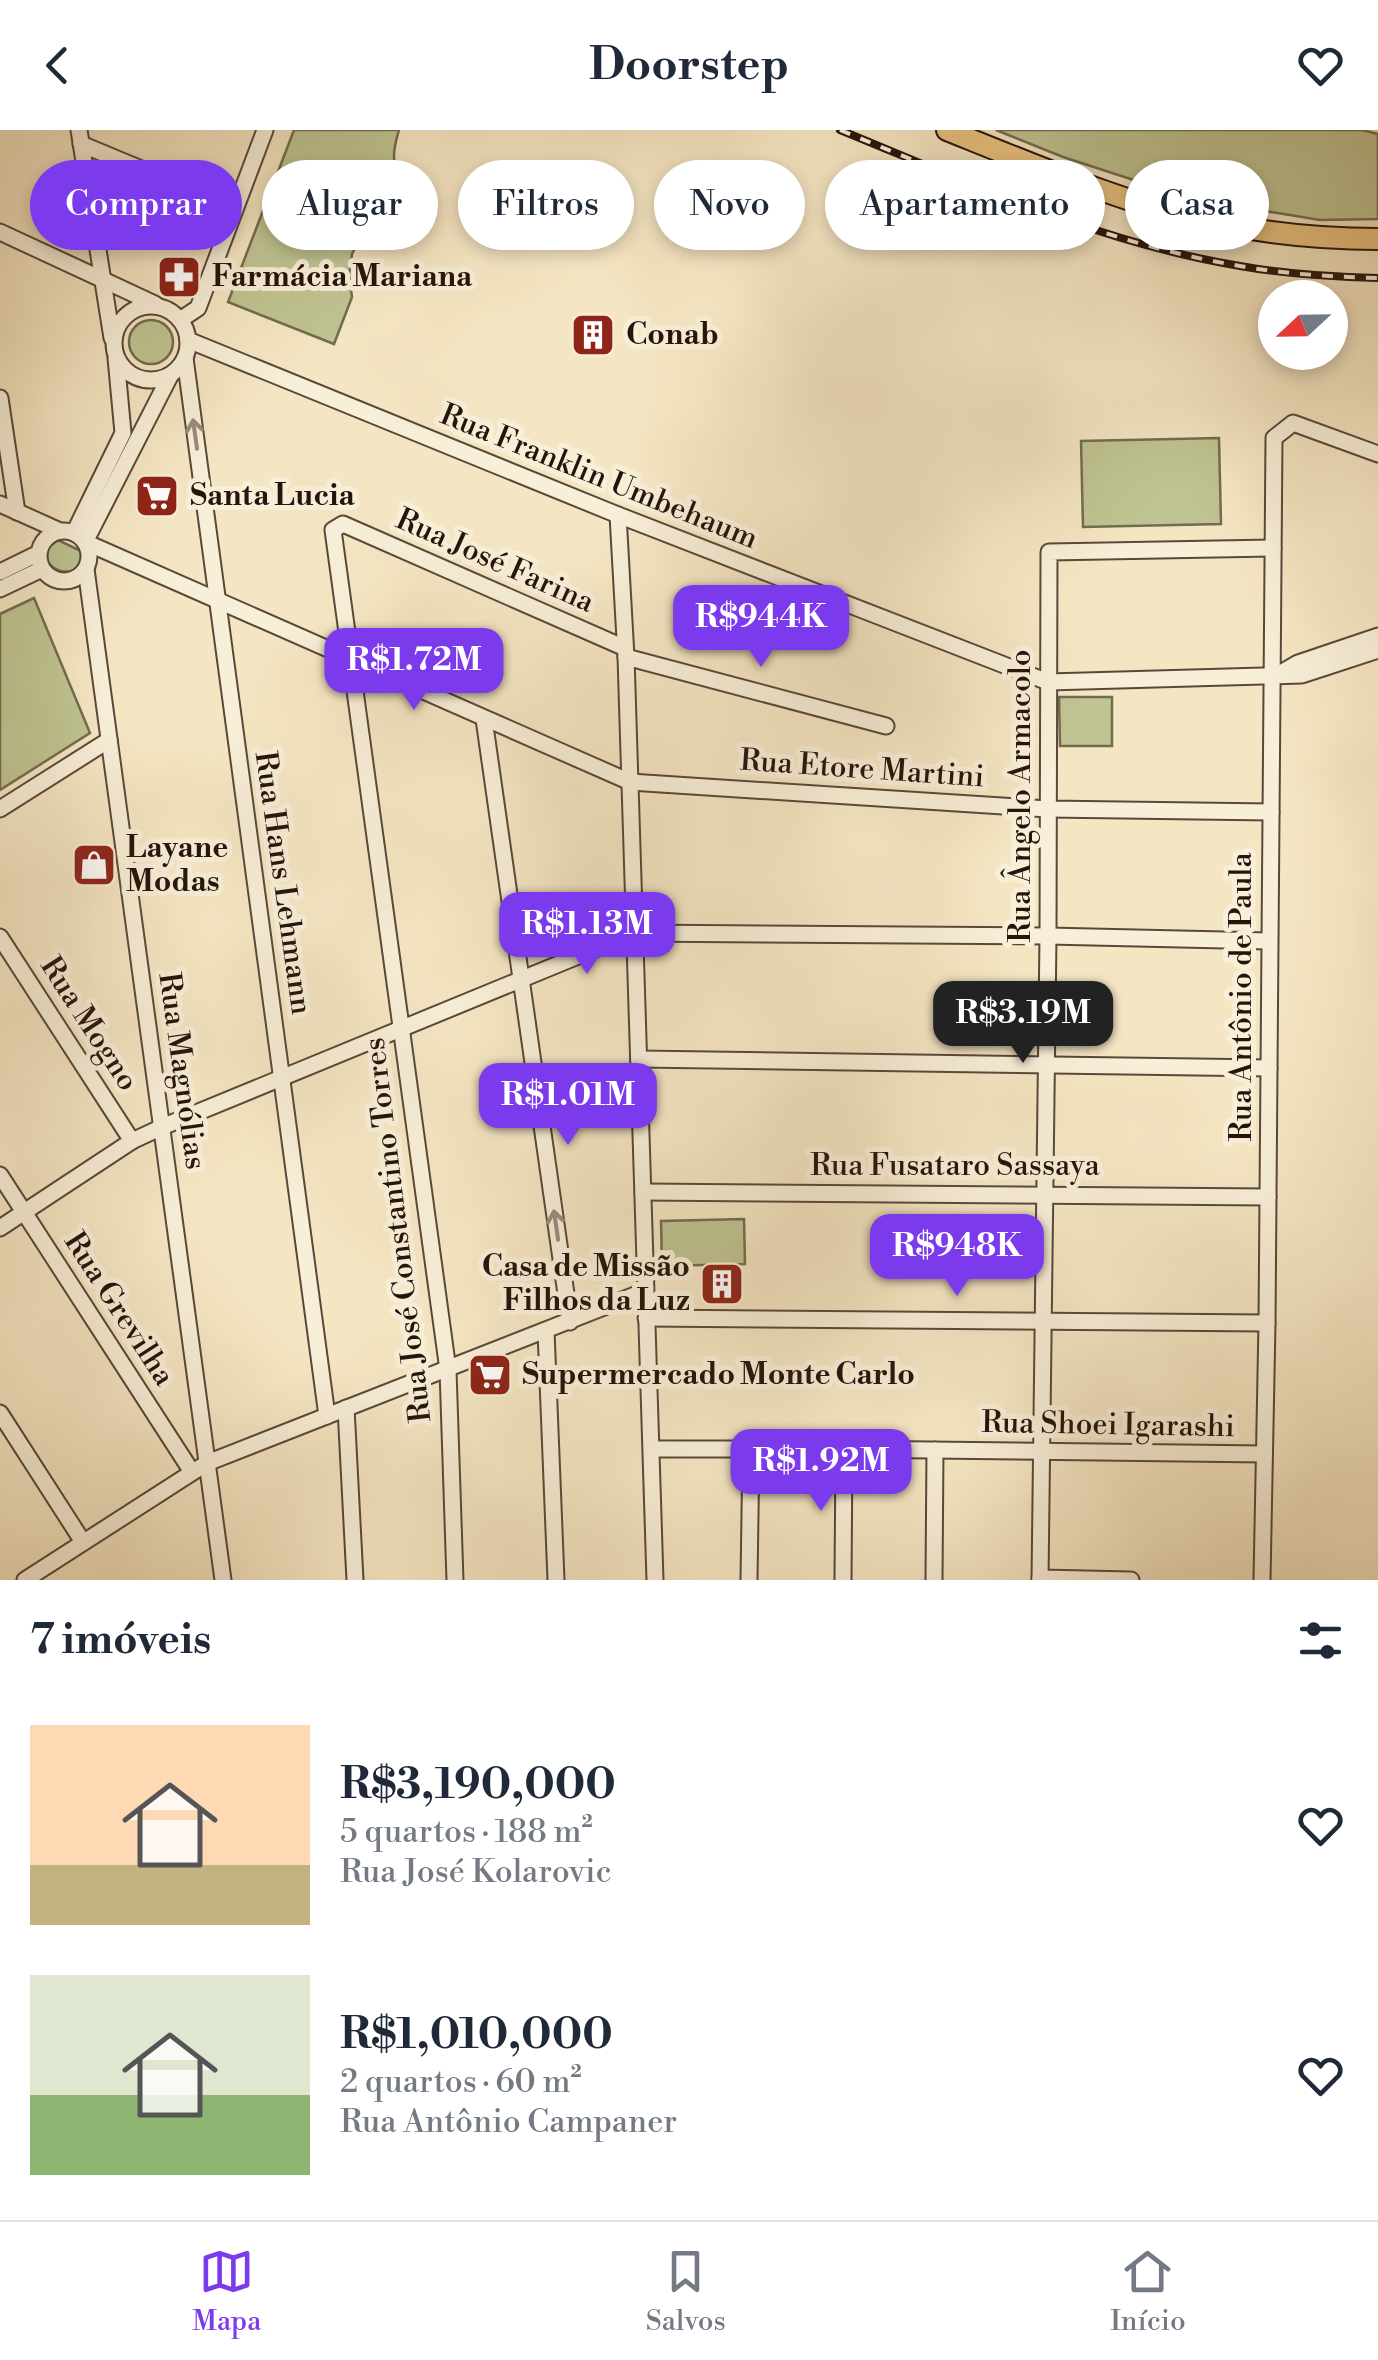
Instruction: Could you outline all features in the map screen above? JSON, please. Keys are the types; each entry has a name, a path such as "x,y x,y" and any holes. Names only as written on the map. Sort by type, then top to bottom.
{"main road":[{"path":"947,130 1078,182 1172,212 1303,236 1378,239"}],"street":[{"path":"242,190 265,130"},
{"path":"80,137 130,160"},
{"path":"73,535 123,433 115,351 80,137"},
{"path":"0,232 174,315 198,308 219,250"},
{"path":"73,535 170,376 185,358 188,340 174,315 160,307 144,306 130,312 119,324 115,351 124,369 137,378 154,380 170,376"},
{"name":"Rua Franklin Umbehaum","path":"188,340 618,516 1048,682"},
{"name":"Rua Hans Lehmann","path":"185,358 327,1416"},
{"path":"0,398 17,512"},
{"name":"Rua Antônio de Paula","path":"1262,1580 1268,1323 1274,438 1294,423 1378,454"},
{"name":"Rua Etore Martini","path":"0,504 630,782 1048,809 1271,812"},
{"path":"618,516 626,653 655,1580"},
{"name":"Rua José Farina","path":"343,524 626,653 886,726"},
{"name":"Rua José Constantino Torres","path":"343,524 333,530 448,1370 455,1580"},
{"path":"0,589 41,561 46,538 73,535"},
{"path":"41,561 54,579 68,581 81,574 89,555 73,535"},
{"name":"Rua Ângelo Armacolo","path":"1040,1579 1049,552 1273,548"},
{"path":"0,572 41,561"},
{"name":"Rua Magnólias","path":"86,568 162,1127 200,1468 223,1580"},
{"path":"1300,669 1378,636"},
{"path":"1048,682 1273,677 1378,650"},
{"path":"484,719 570,1322"},
{"path":"0,809 108,740"},
{"path":"0,1228 132,1141 162,1127 634,933 1270,941"},
{"name":"Rua Mogno","path":"0,936 132,1141"},
{"path":"638,1059 1269,1068"},
{"name":"Rua Grevilha","path":"0,1176 200,1468"},
{"name":"Rua Fusataro Sassaya","path":"643,1192 1268,1197"},
{"path":"26,1580 200,1468 645,1290"},
{"path":"646,1318 1268,1323"},
{"path":"546,1332 556,1580"},
{"path":"346,1408 354,1580"},
{"path":"0,1413 83,1542"},
{"name":"Rua Shoei Igarashi","path":"652,1449 1264,1454"},
{"path":"749,1580 751,1449"},
{"path":"843,1580 844,1449"},
{"path":"934,1580 935,1450"},
{"path":"1040,1579 1131,1580"}],"green space":[{"path":"294,130 399,130 394,160 282,160"},
{"path":"996,130 1362,130 1378,134 1378,219 1320,220 1269,212 1269,160 1125,160 1125,177 1105,171 1105,160 1063,157"},
{"path":"262,213 262,250 354,250 349,275 352,297 334,344 228,302"},
{"path":"151,320 167,326 173,342 167,358 151,364 135,358 129,342 135,326"},
{"path":"1219,438 1221,524 1083,527 1081,441"},
{"path":"58,540 81,551 77,568 63,571 46,560 47,548"},
{"path":"34,598 90,733 0,790 0,614"},
{"path":"1059,697 1112,697 1112,746 1060,746"},
{"path":"744,1219 745,1264 662,1266 661,1221"}],"railway":[{"path":"840,130 1036,209 1137,242 1257,269 1378,278"}],"place":[{"name":"Farmácia Mariana","path":"179,277"},
{"name":"Conab","path":"593,335"},
{"name":"Santa Lucia","path":"157,496"},
{"name":"Layane Modas","path":"94,865"},
{"name":"Casa de Missão Filhos da Luz","path":"722,1284"},
{"name":"Supermercado Monte Carlo","path":"490,1375"}]}
